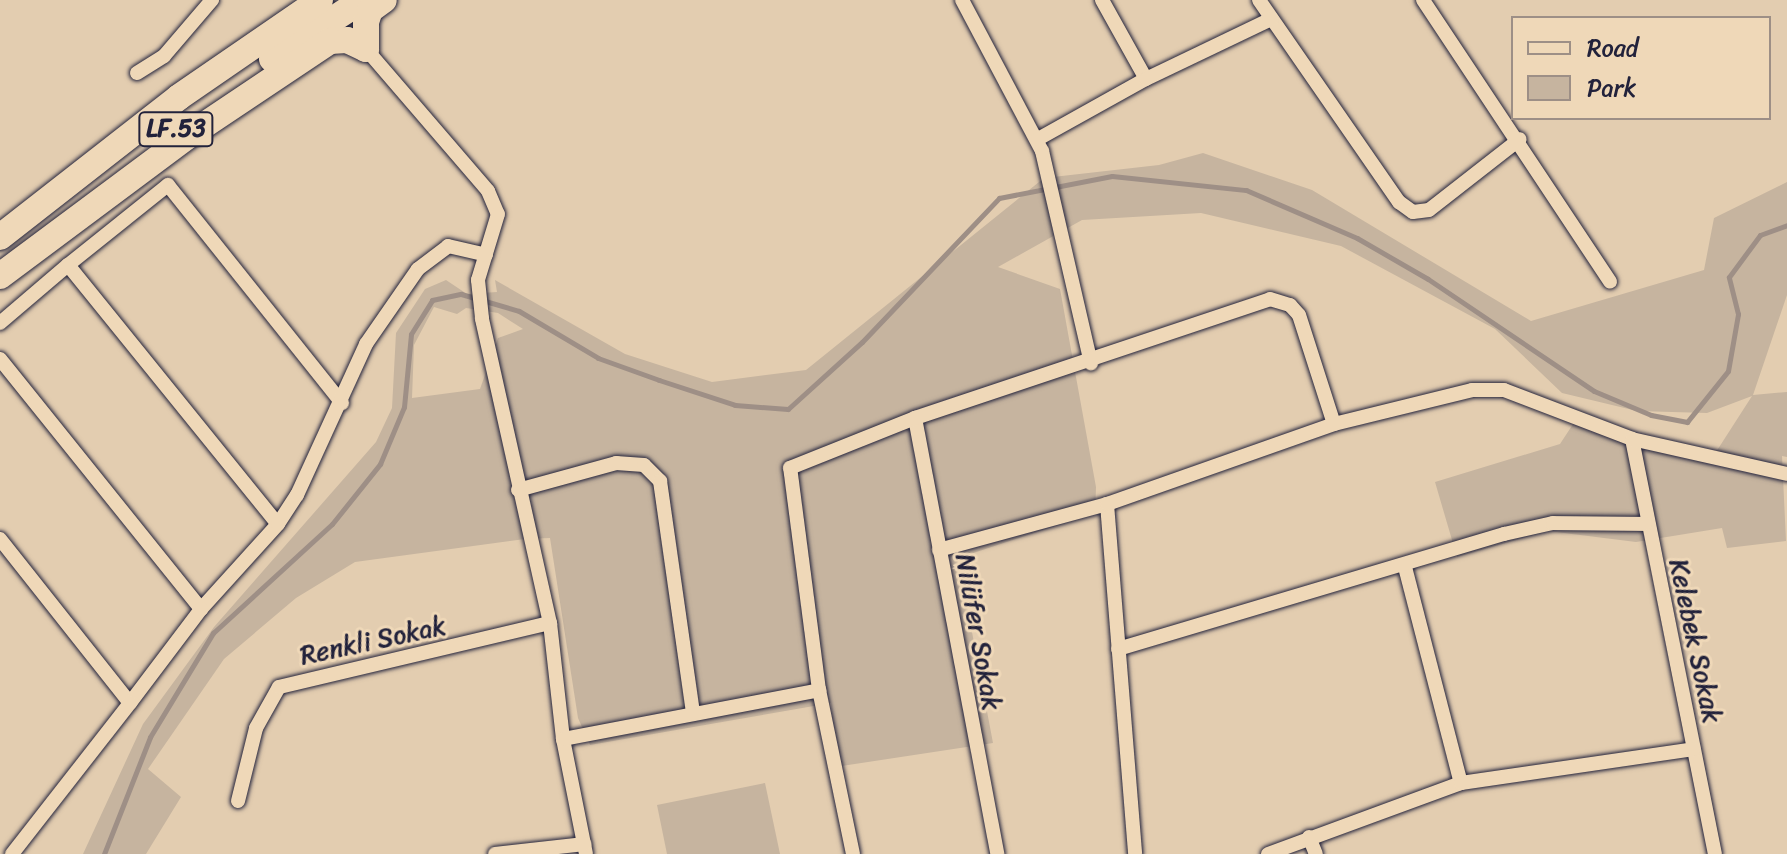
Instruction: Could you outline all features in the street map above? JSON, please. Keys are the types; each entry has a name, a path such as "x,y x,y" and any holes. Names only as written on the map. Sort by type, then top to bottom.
{"highway":[{"name":"LF.53","path":"0,273 151,147 363,0"},
{"path":"0,273 188,136 330,41 347,40 366,49 366,22 370,10 384,0"},
{"name":"LF.53","path":"0,237 179,97 315,1"}],"street":[{"path":"137,73 164,56 212,0"},
{"path":"962,0 1040,145 1091,363"},
{"path":"1102,0 1146,79"},
{"path":"1259,0 1399,202 1413,212 1429,210 1520,139"},
{"path":"1423,0 1520,139 1610,281"},
{"path":"1040,145 1146,79 1271,19"},
{"path":"366,49 488,191 498,214 478,280 482,319 550,623 563,739 585,849 495,854"},
{"path":"0,323 168,185 342,403"},
{"path":"12,854 201,609 278,524 342,403 366,344 418,269 448,246 486,255"},
{"path":"68,265 278,524"},
{"path":"853,854 819,690 790,468 915,418 1091,363 1270,299 1290,305 1299,315 1334,424"},
{"path":"0,359 201,609"},
{"path":"939,550 1107,504 1334,424 1472,390 1504,390 1632,439 1787,474"},
{"name":"Nilüfer Sokak","path":"915,418 997,854"},
{"name":"Kelebek Sokak","path":"1632,439 1645,524 1715,854"},
{"path":"518,490 616,463 644,465 660,481 693,714"},
{"path":"1107,504 1135,854"},
{"path":"1118,649 1553,523 1645,524"},
{"path":"0,539 130,703"},
{"path":"1405,567 1461,783"},
{"name":"Renkli Sokak","path":"238,801 256,728 279,687 550,623"},
{"path":"563,739 819,690"},
{"path":"1268,854 1461,783 1694,749"},
{"path":"1309,837 1316,854"}],"green space":[{"path":"1203,153 1312,190 1531,321 1704,270 1714,218 1787,182 1787,295 1753,395 1787,392 1787,457 1782,456 1786,541 1727,548 1722,528 1636,542 1548,531 1457,557 1435,482 1560,444 1577,418 1716,452 1752,396 1707,413 1637,411 1562,393 1495,329 1341,246 1201,213 1082,220 998,267 1060,289 1096,487 1095,513 958,558 993,743 835,767 831,703 590,745 578,718 550,538 525,539 355,562 296,598 224,659 148,769 181,797 146,854 83,854 143,724 214,627 376,442 392,408 396,333 425,289 446,280 467,294 497,292 495,280 625,354 712,382 806,370 1044,178 1159,165","holes":["434,307 457,314 466,308 498,313 523,329 498,338 480,389 412,398 414,345"]},
{"path":"765,783 780,854 667,854 657,805"}],"waterway":[{"path":"104,854 150,737 213,633 332,524 380,464 404,407 411,334 432,300 461,294 519,311 598,358 735,405 788,409 862,342 999,198 1112,176 1246,190 1357,238 1428,279 1594,391 1651,415 1687,422 1728,371 1738,314 1729,277 1760,235 1787,225"}]}
